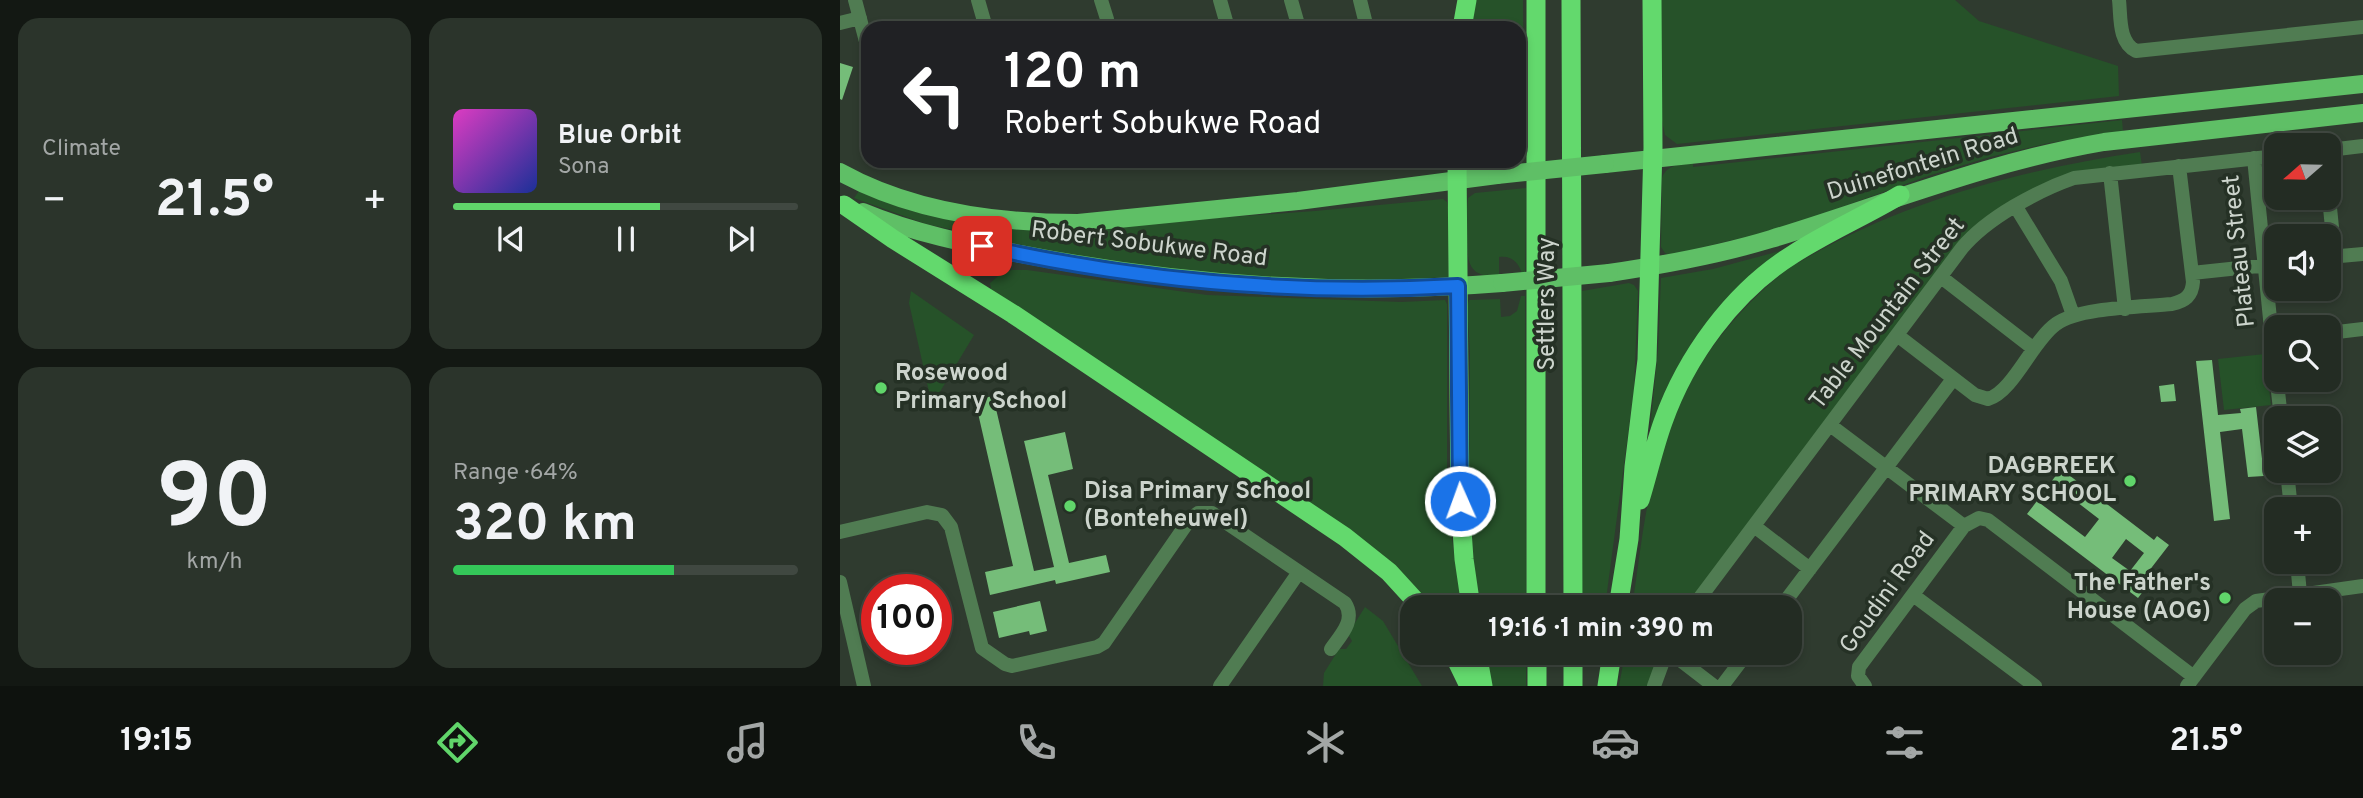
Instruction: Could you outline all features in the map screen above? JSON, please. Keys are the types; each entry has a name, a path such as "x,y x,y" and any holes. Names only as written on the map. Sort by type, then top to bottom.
{"highway":[{"path":"1463,21 1467,0"},
{"name":"Settlers Way","path":"1536,0 1536,595"},
{"name":"Settlers Way","path":"1571,0 1573,595"},
{"path":"1620,595 1629,539 1634,467 1647,360 1653,159 1653,0"},
{"path":"1457,171 1460,501 1469,595"},
{"path":"1629,539 1663,421 1688,371 1725,314 1750,288 1784,260 1900,195"},
{"path":"842,203 893,239 1013,314 1345,537 1389,572 1410,595"},
{"path":"1459,665 1469,686"},
{"path":"1480,665 1483,686"},
{"path":"1536,665 1536,686"},
{"path":"1573,665 1573,686"},
{"path":"1607,686 1610,665"}],"main road":[{"name":"Duinefontein Road","path":"1497,175 2363,84"},
{"name":"Duinefontein Road","path":"1502,283 1650,267 1772,239 1989,167 2072,147 2363,113"},
{"name":"Robert Sobukwe Road","path":"840,172 894,194 954,213 1045,223 1078,223 1298,201 1457,171 1497,175"},
{"name":"Robert Sobukwe Road","path":"842,203 916,231 1003,251 1105,269 1192,280 1361,289 1502,283"}],"street":[{"path":"855,0 861,22"},
{"path":"978,0 984,21"},
{"path":"1101,0 1107,21"},
{"path":"1220,0 1226,21"},
{"path":"1291,0 1297,21"},
{"path":"1360,0 1365,21"},
{"path":"2119,0 2123,36 2128,45 2136,51 2363,27"},
{"path":"840,23 860,18"},
{"path":"2342,148 2363,146"},
{"name":"Table Mountain Street","path":"1702,595 1970,238 2016,207 2074,178 2264,157"},
{"name":"Plateau Street","path":"2254,158 2264,224"},
{"path":"1897,335 1979,398 1992,398 2000,393 2055,324 2073,315 2172,304 2186,299 2192,289 2192,273 2179,166"},
{"path":"2110,173 2125,309"},
{"path":"2016,207 2061,281 2073,315"},
{"path":"2341,256 2363,254"},
{"path":"2192,273 2264,266"},
{"path":"1941,277 2034,349"},
{"path":"2341,332 2363,329"},
{"path":"1790,595 1953,379"},
{"path":"1830,425 1964,526 1979,518 1988,520 2190,681 2251,604 2264,599"},
{"path":"840,532 927,512 946,518 951,527 979,641 986,653 1009,666 1097,647 1108,640 1187,523 1198,513 1212,513 1348,608 1350,620 1331,649"},
{"path":"1754,526 1810,569"},
{"name":"Goudini Road","path":"1865,686 1858,676 1859,667 1964,526"},
{"path":"1220,686 1299,572"},
{"path":"840,582 864,686"},
{"path":"2341,589 2363,586"},
{"path":"1913,595 2035,686"},
{"path":"1654,686 1662,665"},
{"path":"1687,665 1714,686"},
{"path":"1722,686 1738,665"}],"green space":[{"path":"1476,0 1523,0 1523,21 1472,21"},
{"path":"1658,0 1955,0 1979,21 2118,66 2119,96 1677,144 1665,135 1660,111"},
{"path":"2122,120 2123,131 2049,143 1990,157 1931,175 1783,228 1670,255 1661,247 1662,178 1667,170 1674,166 1693,163 1693,167"},
{"path":"2140,152 2142,166 2070,174 1953,255 1694,595 1634,595 1650,491 1676,411 1690,382 1725,330 1770,283 1797,261 1798,263 1838,241 1921,205 2007,179"},
{"path":"861,188 911,207 1147,223 1443,199 1448,207 1448,277 1366,282 1211,274 1072,256 926,224 854,198"},
{"path":"1526,188 1525,274 1522,274 1514,260 1499,257 1499,276 1481,274 1469,262 1468,198 1475,193"},
{"path":"1780,251 1781,254 1762,269 1650,429 1658,350 1661,278 1713,269"},
{"path":"1027,270 1207,295 1401,302 1445,300 1447,465 1451,532 1460,595 1419,595 991,289 990,283 1002,273"},
{"path":"1629,283 1638,291 1634,389 1607,595 1582,595 1582,291"},
{"path":"911,291 974,335 932,405 909,303"},
{"path":"1521,296 1525,296 1526,595 1477,595 1469,530 1470,352 1467,307 1469,300 1500,299 1501,317 1510,316 1517,311"},
{"path":"2264,354 2264,392 2269,392 2271,405 2224,410 2218,359"},
{"path":"1365,607 1383,621 1400,649 1400,665 1409,665 1422,686 1323,686 1324,673 1339,649 1346,649 1352,641 1348,634"},
{"path":"1488,665 1526,665 1526,686 1491,686"},
{"path":"1623,665 1656,665 1649,686 1619,686"}],"building":[{"path":"840,63 853,67 842,100 840,99"},
{"path":"2212,360 2218,415 2241,413 2240,409 2256,407 2264,476 2248,477 2242,429 2220,432 2230,519 2214,521 2196,361"},
{"path":"2174,384 2176,401 2161,402 2159,386"},
{"path":"993,396 1034,571 1054,567 1024,441 1065,432 1073,469 1048,475 1069,563 1106,555 1110,572 1056,584 1055,580 990,595 985,572 1013,566 975,400"},
{"path":"2061,469 2154,540 2157,536 2169,545 2142,580 2148,585 2138,598 2027,514 2037,501 2085,537 2099,519 2051,482","holes":["2126,539 2144,553 2130,571 2112,558"]},
{"path":"1040,601 1047,631 1030,635 1029,631 999,638 993,612"}],"place":[{"name":"Rosewood Primary School","path":"881,388"},
{"name":"DAGBREEK PRIMARY SCHOOL","path":"2130,481"},
{"name":"Disa Primary School (Bonteheuwel)","path":"1070,506"},
{"name":"The Father's House (AOG)","path":"2225,598"}],"route":[{"path":"982,246 1105,269 1209,282 1361,289 1458,286 1460,501"}]}
